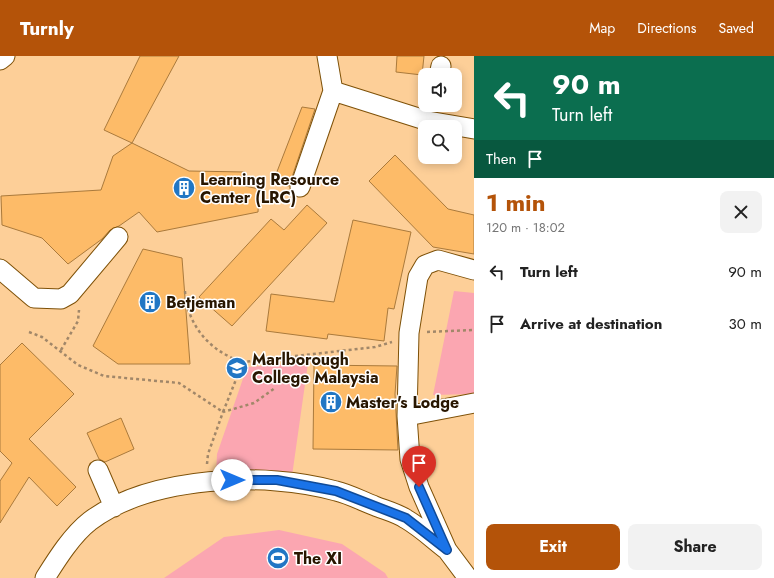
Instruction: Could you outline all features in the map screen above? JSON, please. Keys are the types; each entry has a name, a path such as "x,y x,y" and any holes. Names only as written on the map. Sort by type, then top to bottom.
{"lane":[{"path":"0,60 5,56"},
{"path":"300,187 333,92 327,56"},
{"path":"333,92 430,113 474,129"},
{"path":"0,269 34,298 61,300 70,294 118,237"},
{"path":"468,578 447,550 419,487 410,459 407,416 409,333 418,277 424,264 438,260 474,270"},
{"path":"407,416 474,403"},
{"path":"98,470 114,507"},
{"path":"46,578 60,554 89,522 114,507 136,498 175,487 206,482 277,480 336,491 406,518 447,550"}],"path":[{"path":"185,290 186,304 194,325 203,336 228,357 242,362 375,347 398,340 409,333 474,330"},
{"path":"61,350 78,321 79,306 70,294"},
{"path":"29,332 42,337 61,350 78,365 104,376 179,383 223,412 254,403 275,388"},
{"path":"206,482 208,454 242,362"}],"shaded area":[{"name":"Marlborough College Malaysia","path":"0,56 474,56 474,578 0,578"},
{"path":"454,291 474,293 474,394 433,395"},
{"path":"308,363 292,476 216,476 217,454 247,367"},
{"name":"The XI","path":"279,530 342,544 385,573 388,578 164,578 224,537"}],"building":[{"path":"140,56 179,56 132,143 104,130"},
{"path":"397,56 424,56 423,68 418,68 418,75 396,72"},
{"path":"302,107 315,109 289,186 273,182"},
{"path":"132,143 189,171 245,172 245,186 259,189 258,212 157,232 139,212 119,226 110,230 102,239 68,264 42,238 2,225 1,196 101,190 113,156"},
{"path":"395,155 448,209 474,215 474,254 433,247 369,181"},
{"path":"307,205 327,223 232,326 199,297 271,219 284,230"},
{"path":"353,220 411,232 394,309 388,308 384,341 328,334 327,339 266,331 271,294 334,302"},
{"name":"Betjeman","path":"143,249 182,258 190,364 118,364 93,346"},
{"path":"22,343 74,394 29,439 76,487 57,506 29,477 0,523 0,481 12,463 0,451 0,365"},
{"name":"Master's Lodge","path":"314,365 397,366 395,394 398,450 313,449"},
{"path":"121,418 134,449 105,462 99,459 87,433"}],"place":[{"name":"Learning Resource Center (LRC)","path":"184,188"},
{"name":"Betjeman","path":"150,302"},
{"name":"Marlborough College Malaysia","path":"237,368"},
{"name":"Master's Lodge","path":"331,402"},
{"name":"The XI","path":"278,558"}],"route":[{"path":"232,480 277,480 336,491 406,518 447,550 419,487"}]}
